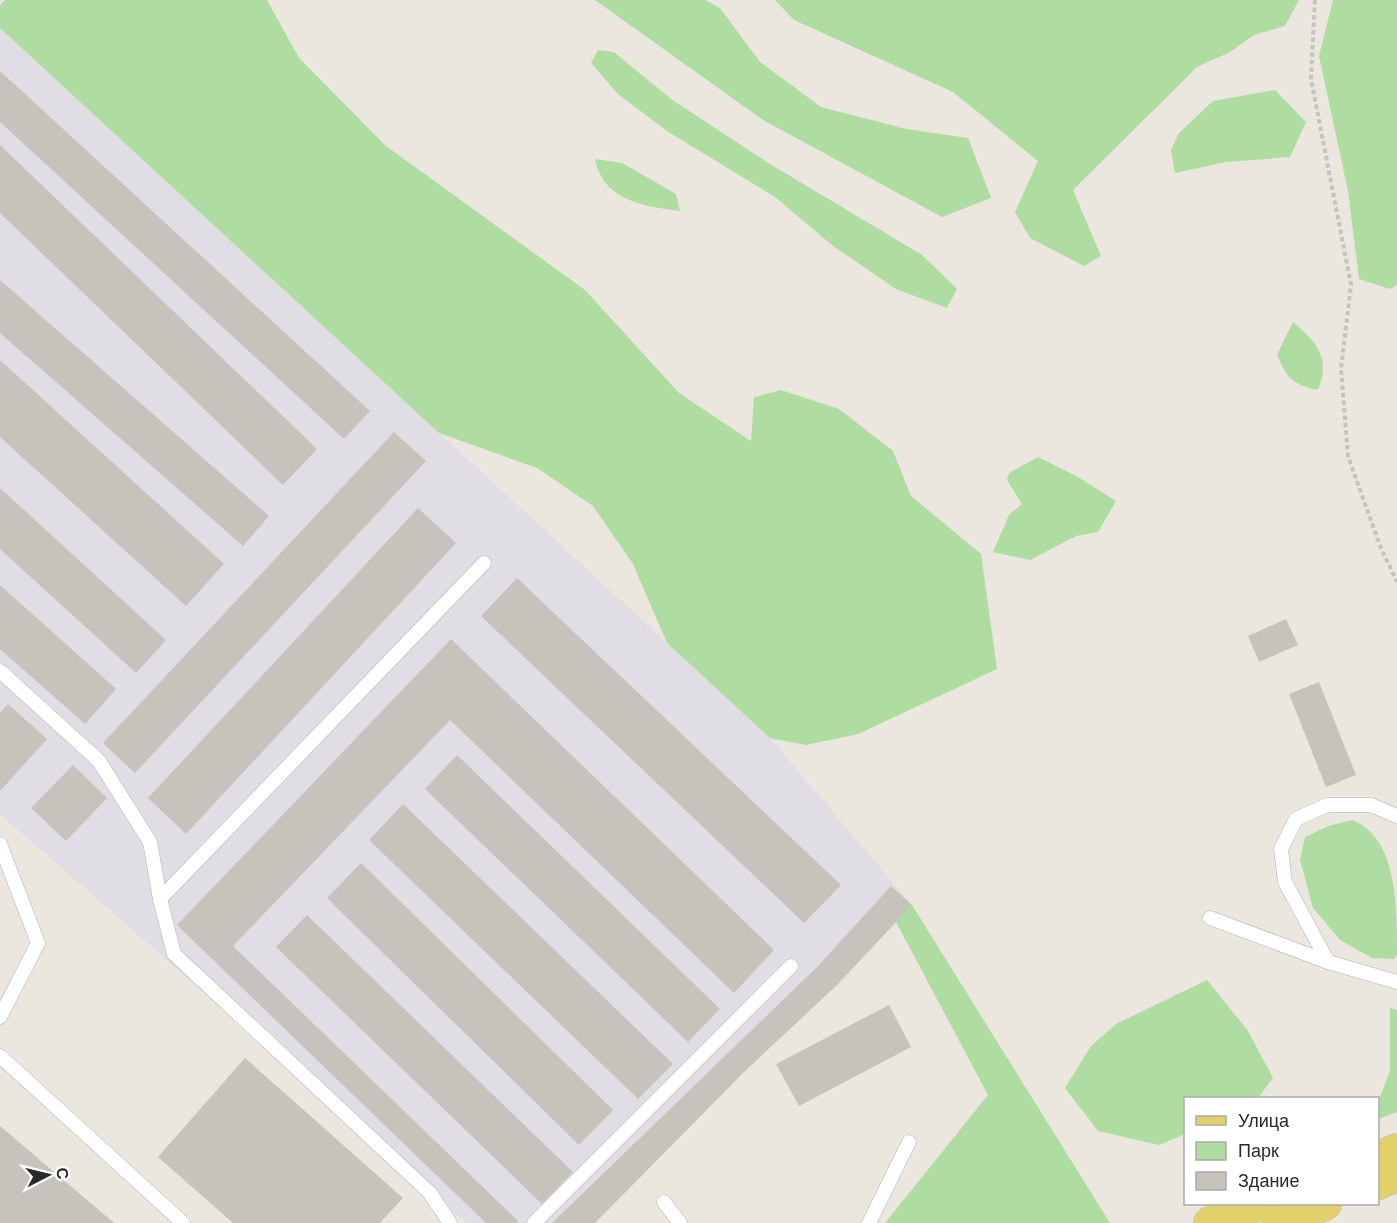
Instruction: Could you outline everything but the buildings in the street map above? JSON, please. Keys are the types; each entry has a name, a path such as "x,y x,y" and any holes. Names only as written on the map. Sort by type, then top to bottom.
{"main road":[{"path":"1379,1157 1397,1150"},
{"path":"1379,1182 1397,1175"},
{"path":"1210,1223 1255,1205"},
{"path":"1278,1223 1320,1205"}],"lane":[{"path":"160,899 484,562"},
{"path":"0,671 99,761 150,842 160,899 174,954 430,1193 450,1223"},
{"path":"1329,962 1285,882 1281,849 1296,819 1328,805 1371,805 1397,816"},
{"path":"0,844 38,943 0,1017"},
{"path":"1210,918 1329,962 1397,982"},
{"path":"534,1223 791,966"},
{"path":"0,1056 183,1223"},
{"path":"869,1223 909,1142"},
{"path":"664,1202 680,1223"}],"path":[{"path":"1315,0 1311,79 1351,285 1341,369 1348,456 1380,546 1397,582"}],"shaded area":[{"path":"0,28 770,738 912,905 837,985 746,1070 595,1223 467,1223 0,814"}],"green space":[{"path":"5,0 267,0 299,58 386,146 585,290 679,393 751,441 754,397 781,390 839,409 893,451 911,496 981,554 997,669 858,734 806,745 770,738 667,643 633,564 593,506 537,468 439,433 0,28 0,5"},
{"path":"595,0 705,0 720,8 760,62 821,107 906,129 968,138 991,198 942,217 763,120"},
{"path":"775,0 1299,0 1285,26 1254,35 1230,52 1197,67 1073,190 1101,256 1084,266 1030,238 1015,212 1038,161 953,92 794,20"},
{"path":"1333,0 1397,0 1397,285 1390,289 1359,279 1348,191 1319,56"},
{"path":"598,50 614,52 671,99 765,161 922,255 957,289 947,308 896,289 833,246 775,197 667,131 618,94 591,63"},
{"path":"1275,90 1306,122 1290,157 1226,162 1175,173 1171,150 1179,133 1213,101"},
{"path":"595,159 622,163 676,194 680,211 653,207 616,193 599,173"},
{"path":"1293,322 1308,336 1322,359 1322,378 1318,390 1296,383 1291,379 1277,355"},
{"path":"1038,457 1078,477 1116,501 1098,532 1076,536 1030,560 993,552 1009,515 1022,504 1007,480 1009,473"},
{"path":"1352,820 1367,829 1378,841 1386,857 1395,895 1397,955 1394,959 1372,958 1340,940 1313,908 1300,860 1305,837 1329,826"},
{"path":"912,905 1110,1223 885,1223 988,1095 896,922"},
{"path":"1207,980 1248,1031 1273,1078 1259,1097 1184,1097 1184,1134 1159,1145 1098,1131 1065,1088 1091,1046 1116,1024"},
{"path":"1390,1008 1397,1010 1397,1112 1379,1119 1379,1099 1390,1071"}]}
